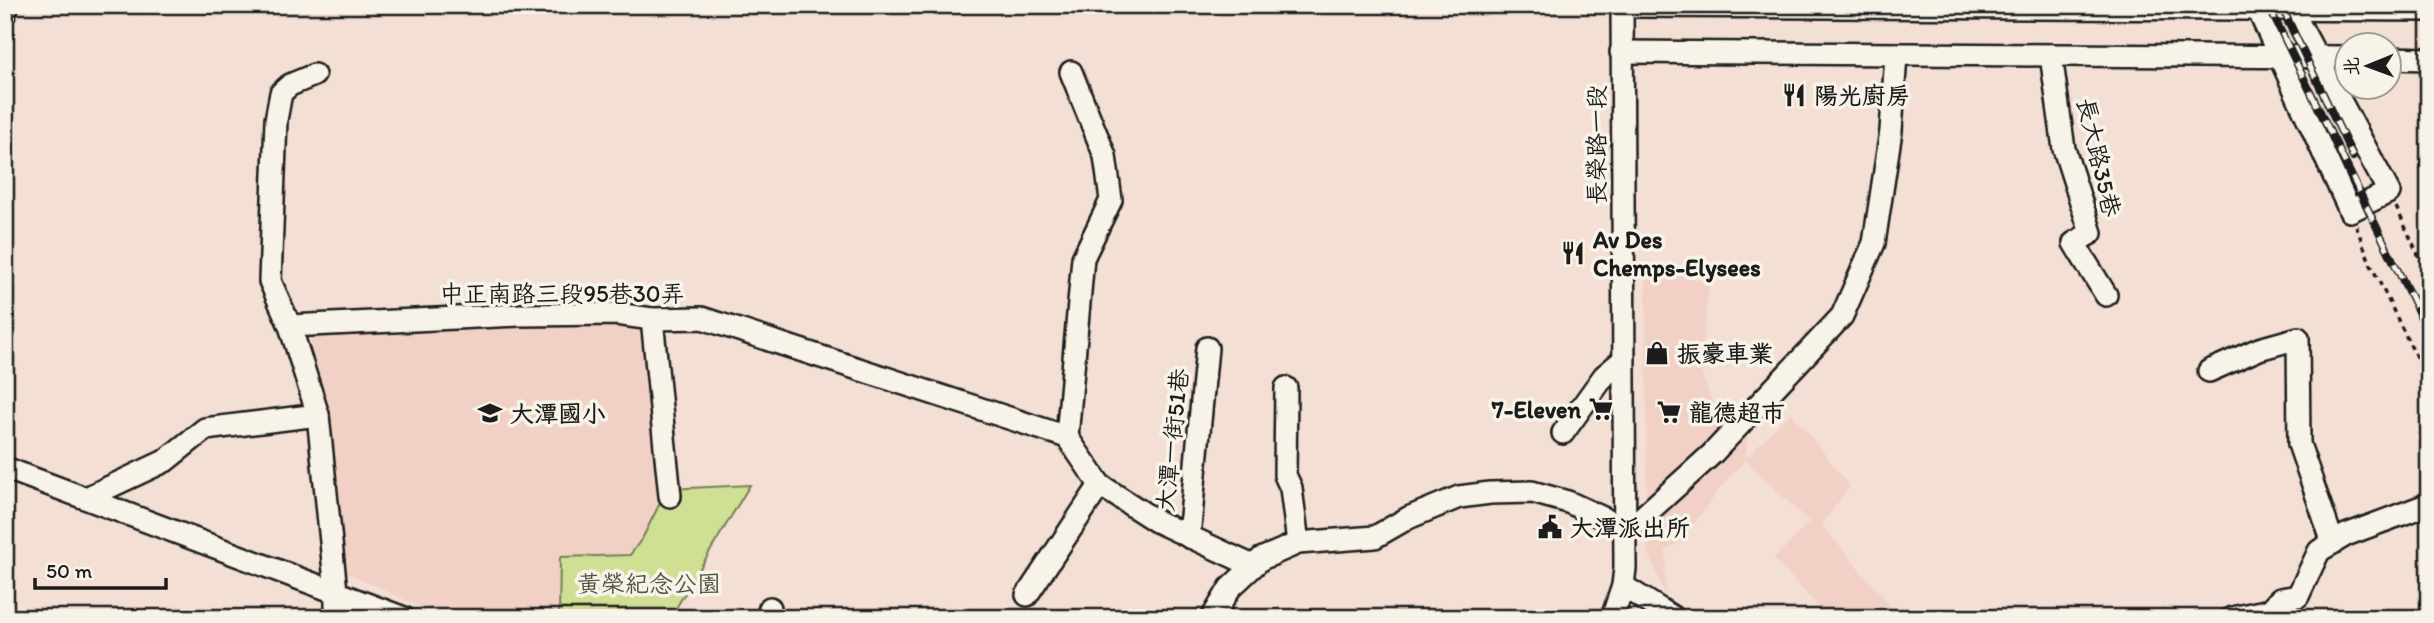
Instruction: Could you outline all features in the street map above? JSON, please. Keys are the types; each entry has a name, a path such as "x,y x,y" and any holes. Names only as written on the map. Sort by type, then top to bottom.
{"street":[{"path":"5,13 8,5"},
{"path":"1622,6 2290,7 2429,10"},
{"name":"長榮路一段","path":"1612,618 1623,586 1626,532 1622,6"},
{"path":"2257,8 2350,211 2389,192 2290,7"},
{"path":"1622,52 2332,57"},
{"path":"1212,618 1230,588 1261,559 1298,543 1375,537 1408,518 1459,497 1532,492 1568,502 1626,532 1712,454 1842,316 1874,243 1891,131 1895,54"},
{"name":"長大路35巷","path":"2052,55 2064,149 2091,233 2074,243 2106,296"},
{"path":"2402,58 2429,59"},
{"path":"1067,437 1083,258 1111,200 1105,156 1071,72"},
{"path":"314,75 290,85 282,93 276,120 270,281 290,326 318,415 336,592 336,618"},
{"name":"中正南路三段95巷30弄","path":"290,326 519,315 616,314 652,319 702,318 1067,437"},
{"path":"652,319 670,496"},
{"path":"2209,371 2259,349 2298,338 2299,444 2333,543"},
{"name":"大潭一街51巷","path":"1189,537 1208,348"},
{"path":"1563,433 1604,376 1623,360"},
{"path":"1286,388 1285,475 1291,488 1298,543"},
{"path":"86,498 165,461 205,429 318,415"},
{"name":"大潭一街51巷","path":"1067,437 1100,485 1156,521 1253,566"},
{"path":"5,468 404,618"},
{"path":"1027,595 1100,485"},
{"path":"2232,618 2270,610 2280,599 2298,596 2319,551 2346,535 2429,504"},
{"path":"1623,586 1674,618"}],"path":[{"path":"2389,192 2429,278"},
{"path":"2350,211 2371,265 2429,383"}],"shaded area":[{"path":"1646,261 1709,284 1700,369 1712,401 1748,431 1746,458 1791,412 1850,486 1822,525 1901,618 1819,618 1824,613 1774,559 1809,522 1745,460 1679,543 1666,550 1665,595 1647,548"},
{"name":"大潭國小","path":"482,325 646,327 667,489 643,537 630,555 561,557 559,618 445,618 347,573 310,337"}],"green space":[{"name":"黃榮紀念公園","path":"750,485 670,618 559,618 560,557 630,555 643,537 667,489"}],"railway":[{"path":"2268,5 2429,334"},
{"path":"2281,5 2353,157"}],"place":[{"name":"陽光廚房","path":"1794,95"},
{"name":"Av Des Chemps-Elysees","path":"1573,253"},
{"name":"振豪車業","path":"1657,353"},
{"name":"7-Eleven","path":"1601,409"},
{"name":"龍德超市","path":"1669,412"},
{"name":"大潭國小","path":"490,413"},
{"name":"大潭派出所","path":"1550,527"}]}
